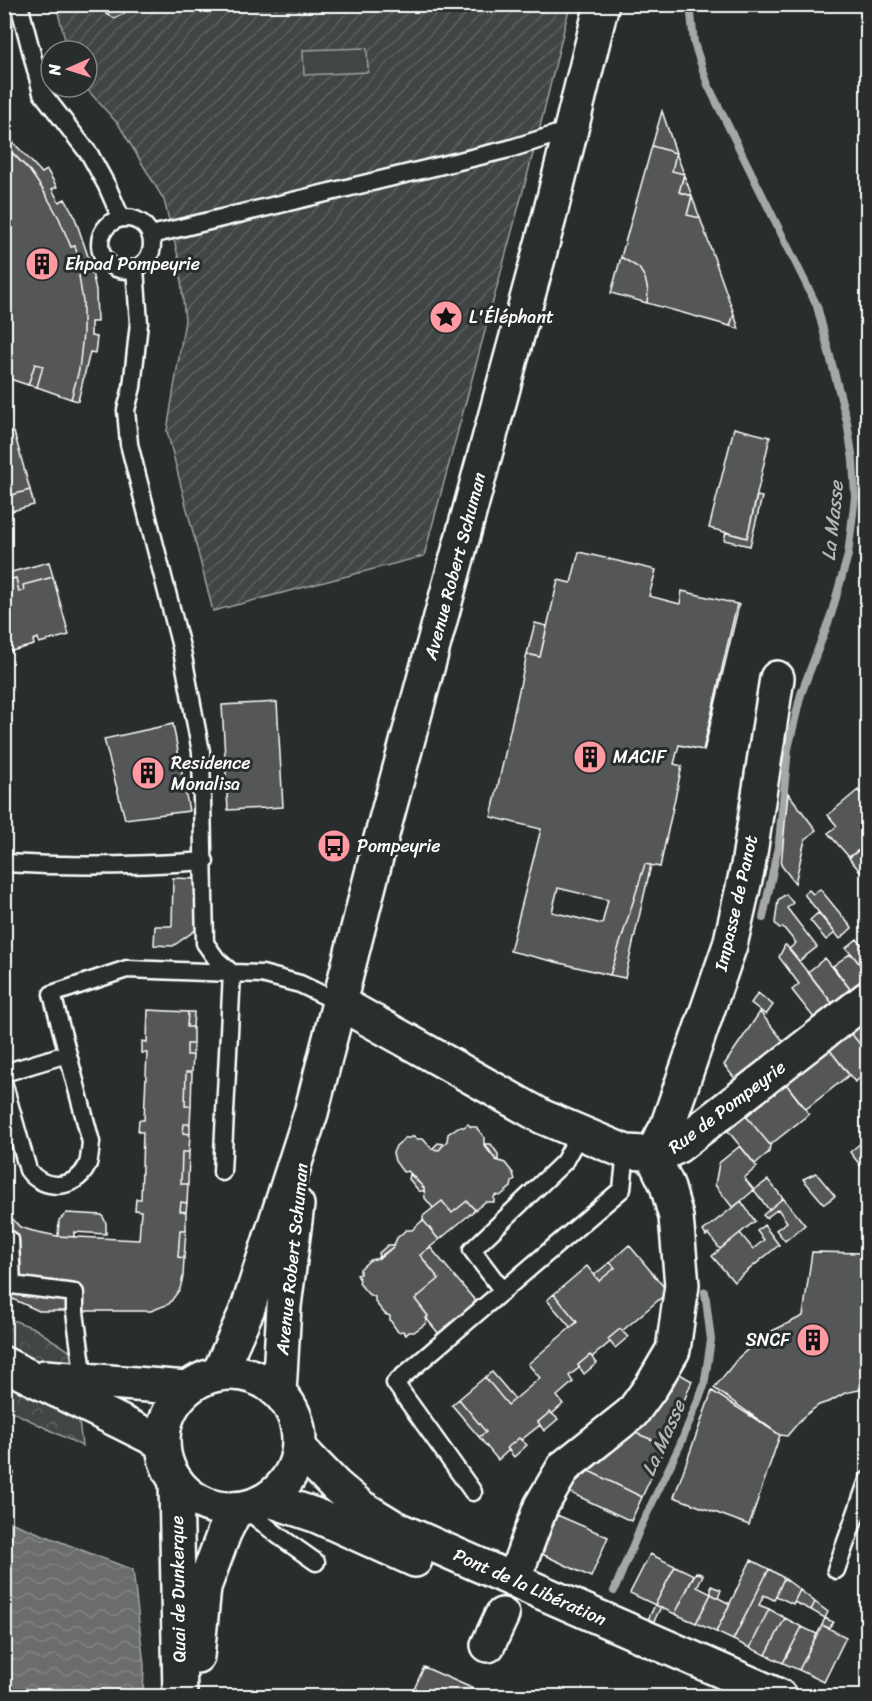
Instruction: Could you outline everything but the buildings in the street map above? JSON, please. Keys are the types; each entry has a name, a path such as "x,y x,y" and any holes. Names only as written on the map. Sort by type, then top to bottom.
{"main road":[{"name":"Avenue Robert Schuman","path":"219,1373 248,1308 308,1127 374,863 543,241 602,4"},
{"name":"Impasse de Panot","path":"639,1153 667,1127 730,945 748,866 777,678"},
{"name":"Rue de Pompeyrie","path":"639,1153 663,1154 678,1146 867,999"},
{"path":"340,1003 543,1117 580,1133 639,1153 667,1185 676,1217 682,1285 673,1350 632,1413 564,1467 541,1506 521,1560"},
{"name":"Avenue Robert Schuman","path":"279,1392 284,1306 308,1127"},
{"path":"17,1370 84,1380 187,1388"},
{"path":"17,1370 163,1443"},
{"path":"240,1372 261,1379 279,1392 296,1417 299,1448 293,1468 283,1485 249,1505 213,1507 199,1501 176,1481 166,1463 163,1443 165,1423 173,1404 187,1388 208,1376 219,1373 240,1372"},
{"name":"Pont de la Libération","path":"299,1448 336,1486 361,1506 397,1529 649,1651 724,1696"},
{"name":"Quai de Dunkerque","path":"176,1481 180,1696"},
{"name":"Pont de la Libération","path":"249,1505 315,1515 649,1651 779,1696"},
{"name":"Quai de Dunkerque","path":"193,1696 204,1587 224,1533 249,1505"},
{"path":"488,1644 502,1615"}],"lane":[{"path":"19,4 42,93 90,155 121,218"},
{"path":"151,235 509,149 570,130"},
{"path":"121,218 136,219 147,228 151,235 151,251 142,264 126,270 108,263 100,246 101,236 106,228 113,221 121,218"},
{"path":"135,268 139,323 132,387 126,410 129,444 182,651 201,752 205,944 217,960 232,973"},
{"path":"4,863 45,866 205,861"},
{"path":"4,1085 28,1170 35,1180 49,1185 64,1184 79,1177 88,1165 91,1142 52,994 127,969 262,974 300,984 340,1003"},
{"path":"222,1172 232,973"},
{"path":"4,1073 68,1054"},
{"path":"503,1292 472,1250 564,1162 580,1133"},
{"path":"473,1492 395,1383 622,1189 639,1153"},
{"path":"10,1240 12,1285 75,1293 75,1312 84,1380"},
{"path":"836,1570 867,1480"},
{"path":"249,1505 279,1536 316,1562"}],"green space":[{"path":"56,5 570,5 537,139 424,556 213,611 167,431 185,320 179,260 164,200 119,125 96,99 99,99 99,39 65,39"},
{"path":"367,48 368,72 304,75 303,50"},
{"path":"4,1317 34,1328 71,1352 82,1446 5,1408"}],"water":[{"path":"5,1520 133,1570 144,1665 143,1696 5,1696"}],"waterway":[{"name":"La Masse","path":"690,4 694,43 708,85 817,306 847,422 853,460 855,497 848,555 831,615 801,694 788,749 779,842 763,918"},
{"name":"La Masse","path":"614,1591 704,1386 711,1340 705,1292"}],"place":[{"name":"Ehpad Pompeyrie","path":"42,264"},
{"name":"L'Éléphant","path":"446,317"},
{"name":"MACIF","path":"590,757"},
{"name":"Residence Monalisa","path":"148,773"},
{"name":"Pompeyrie","path":"334,846"},
{"name":"SNCF","path":"813,1340"}]}
